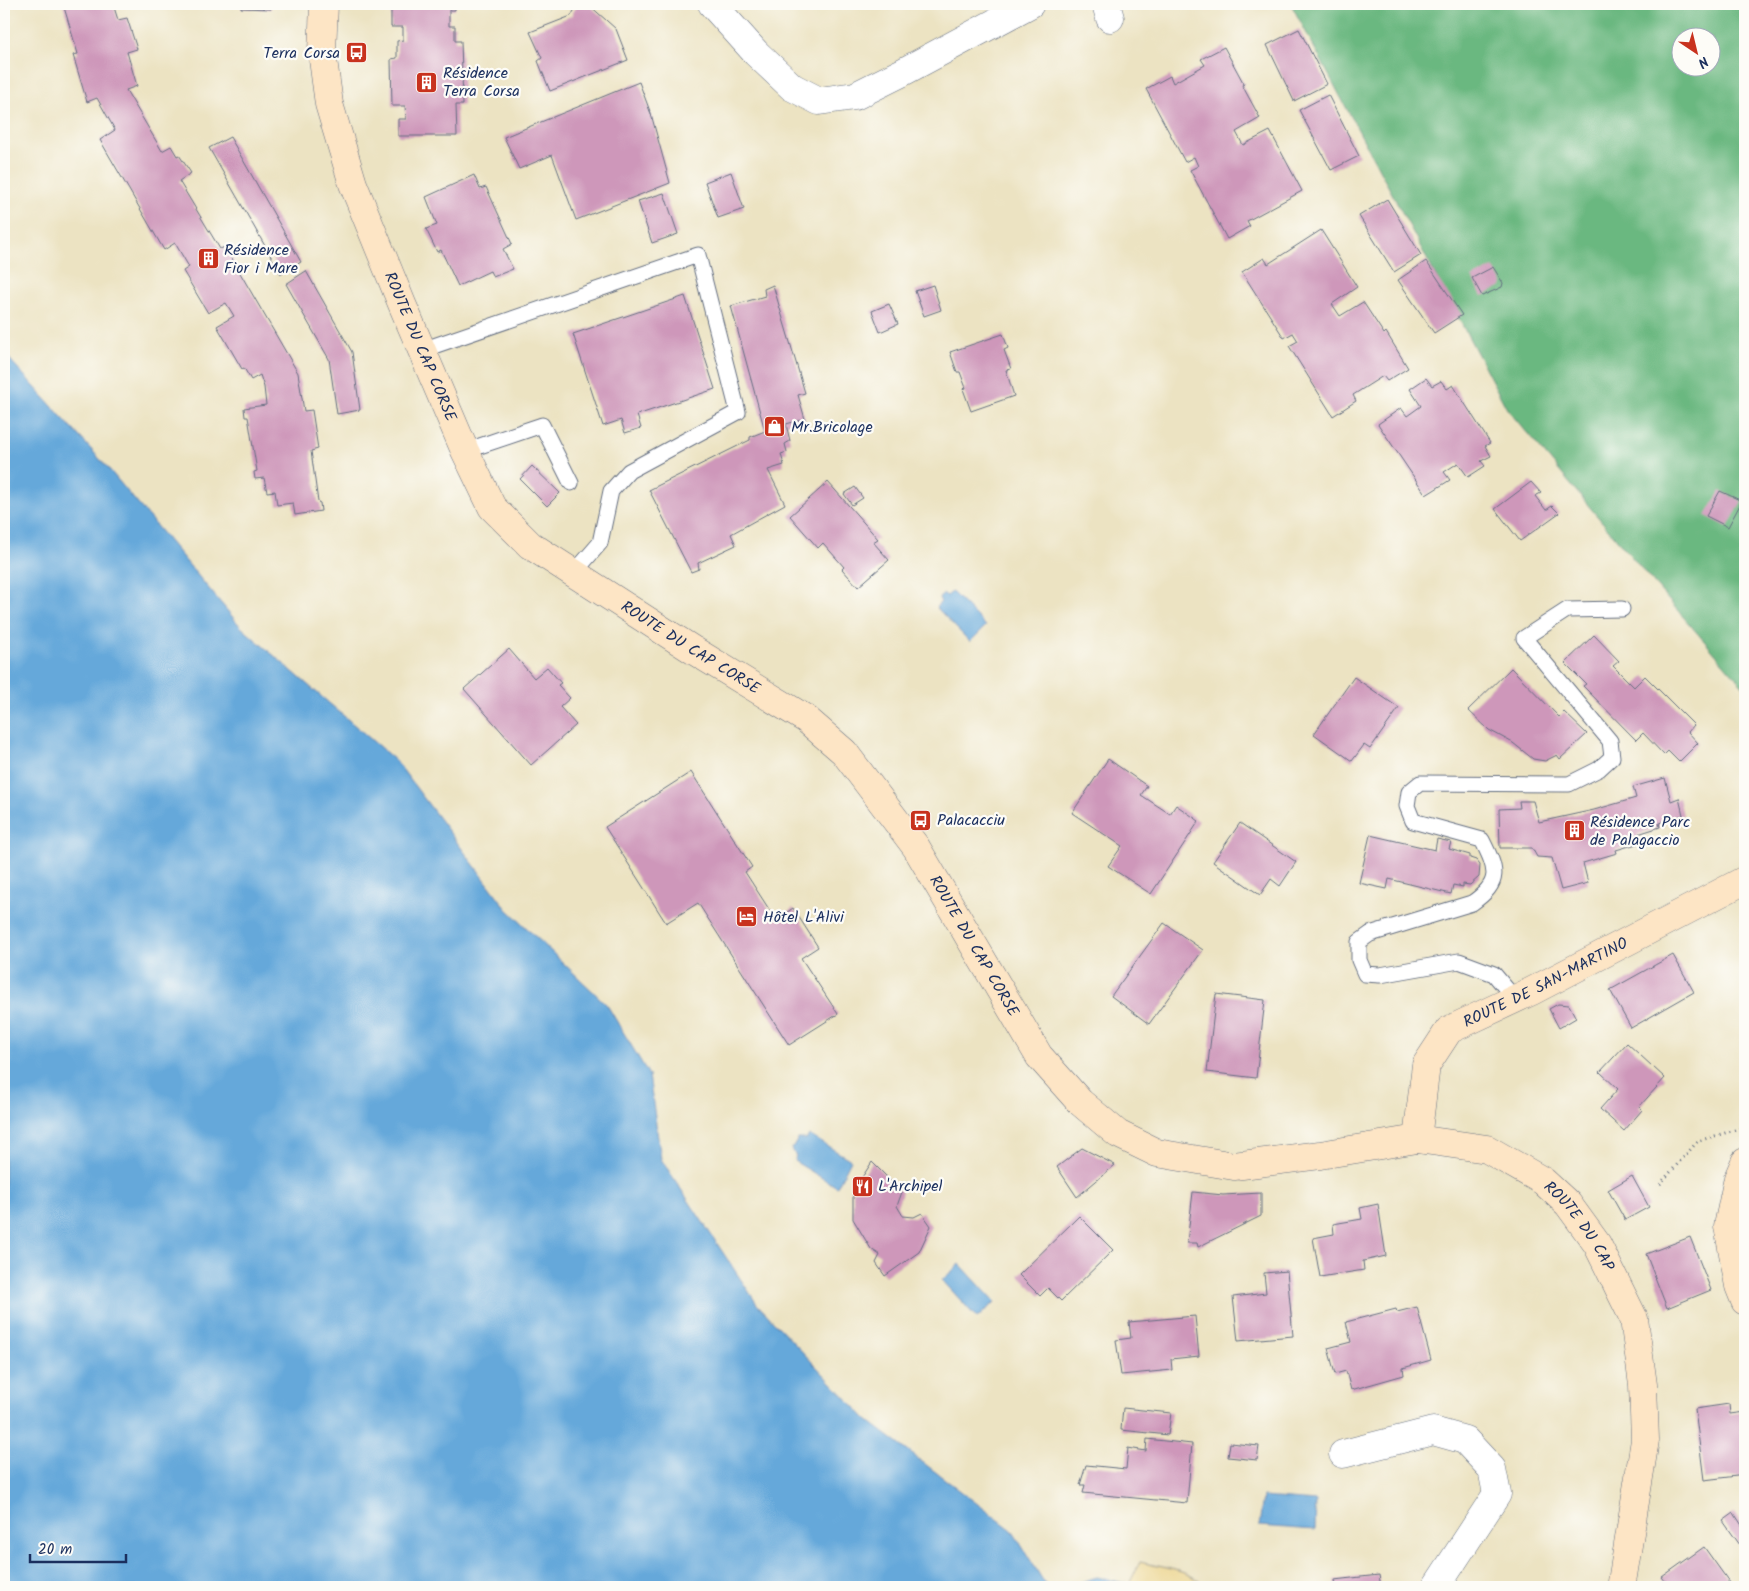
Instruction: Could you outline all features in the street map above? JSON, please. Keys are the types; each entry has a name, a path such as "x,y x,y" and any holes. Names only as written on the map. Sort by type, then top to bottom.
{"main road":[{"name":"ROUTE DU CAP CORSE","path":"324,4 322,52 329,104 353,184 394,286 465,450 492,507 530,545 693,650 806,719 844,752 916,847 1039,1056 1080,1102 1118,1134 1157,1153 1234,1166"},
{"name":"ROUTE DE SAN-MARTINO","path":"1417,1139 1426,1065 1449,1030 1515,999 1745,880"},
{"name":"ROUTE DU CAP","path":"1234,1166 1320,1155 1417,1139 1487,1149 1543,1181 1568,1204 1597,1244 1634,1319 1643,1385 1645,1440 1622,1582 1624,1587"},
{"path":"1745,1162 1738,1178 1728,1226 1739,1286 1745,1301"}],"street":[{"path":"712,4 756,53 792,87 819,101 855,96 902,73 1030,4"},
{"path":"1343,1454 1433,1431 1465,1440 1492,1469 1497,1494 1436,1587"}],"lane":[{"path":"422,350 698,255 738,412 628,471 611,490 600,543 574,573"},
{"path":"465,450 542,426 571,483"},
{"path":"1515,999 1494,974 1459,961 1380,975 1365,974 1359,960 1359,942 1370,934 1472,903 1485,894 1495,878 1494,863 1482,840 1413,821 1407,806 1409,792 1420,783 1569,784 1599,769 1612,757 1610,741 1524,638 1567,610 1622,609"}],"path":[{"path":"1660,1184 1698,1141 1745,1126"}],"green space":[{"path":"1291,4 1745,4 1745,688 1507,409"}],"sand":[{"path":"1140,1562 1184,1573 1201,1581 1208,1587 1132,1587 1129,1584"}],"water":[{"path":"4,353 107,467 241,627 396,761 507,909 607,1005 649,1075 661,1159 757,1304 867,1420 1012,1530 1047,1587 4,1587"},
{"path":"952,592 986,626 970,642 936,607 941,602 939,598 944,594 947,596"},
{"path":"809,1135 851,1160 837,1187 794,1161 796,1156 792,1149 798,1139 807,1139"},
{"path":"960,1264 995,1302 977,1318 942,1280"},
{"path":"1263,1497 1316,1501 1315,1530 1259,1526"},
{"path":"1097,1577 1129,1584 1132,1587 1065,1587"}],"building":[{"name":"Résidence Fior i Mare","path":"63,4 113,4 118,20 127,18 137,49 127,52 137,86 126,90 162,151 171,146 191,173 179,181 220,249 225,247 298,373 304,411 312,410 318,449 311,451 321,511 295,515 293,503 277,505 275,491 267,492 264,478 255,479 254,472 257,471 248,417 245,417 244,408 266,405 264,387 260,375 251,380 244,368 242,369 217,326 234,316 226,303 208,313 183,271 189,267 175,243 164,250 100,140 115,130 97,98 87,102 73,55 78,54"},
{"path":"241,4 271,4 271,9 241,8"},
{"name":"Résidence Terra Corsa","path":"391,4 455,4 455,10 449,10 449,26 455,26 455,41 461,41 463,105 456,105 457,136 398,136 398,119 406,119 405,106 392,106 391,59 397,58 397,41 403,40 403,27 391,27"},
{"path":"578,4 588,4 616,29 628,60 550,91 538,61 542,58 530,32 571,16"},
{"path":"1299,29 1327,84 1294,101 1267,45"},
{"path":"1224,47 1260,118 1236,132 1243,145 1270,131 1302,191 1247,221 1250,226 1227,239 1190,170 1198,166 1194,157 1185,162 1146,89 1170,76 1173,83 1205,65 1201,59"},
{"path":"639,82 651,114 670,183 576,220 552,155 519,169 504,137"},
{"path":"1328,95 1359,156 1331,170 1299,110"},
{"path":"230,137 301,262 281,274 209,148"},
{"path":"731,172 744,209 718,218 705,182"},
{"path":"474,175 480,189 486,187 512,244 503,249 513,269 493,277 490,271 458,286 441,250 437,252 426,229 437,225 426,197"},
{"path":"664,193 678,234 652,243 638,201"},
{"path":"1387,199 1421,255 1394,272 1359,216"},
{"path":"1321,230 1357,287 1332,304 1340,316 1363,302 1384,334 1386,332 1408,368 1387,381 1383,376 1353,395 1356,401 1333,416 1289,346 1298,341 1293,333 1284,338 1242,272 1264,258 1268,264"},
{"path":"1426,261 1462,315 1434,333 1398,280"},
{"path":"1493,267 1503,283 1502,287 1482,296 1472,278"},
{"path":"306,271 352,352 360,410 337,414 329,359 286,284"},
{"name":"Mr.Bricolage","path":"773,285 805,393 798,395 805,419 786,424 790,441 785,444 787,452 781,454 784,465 768,470 785,504 731,534 736,545 698,563 699,569 691,572 649,490 765,431 731,306 765,296 764,289"},
{"path":"933,285 941,310 924,316 915,291"},
{"path":"685,296 715,389 637,415 641,428 625,433 621,420 603,426 573,334"},
{"path":"889,304 898,324 880,332 872,311"},
{"path":"1003,334 1008,348 1004,350 1011,369 1006,370 1014,396 971,411 963,389 966,388 960,372 957,372 950,352"},
{"path":"1426,378 1432,386 1441,381 1447,389 1453,385 1490,443 1485,446 1491,456 1481,461 1485,466 1468,477 1458,463 1444,472 1450,480 1426,495 1378,424 1401,408 1407,416 1421,406 1410,389"},
{"path":"532,466 560,493 547,506 520,479"},
{"path":"828,482 878,539 873,542 889,560 858,587 823,543 818,548 790,516"},
{"path":"1531,482 1541,493 1535,496 1546,510 1552,506 1559,513 1520,541 1495,509"},
{"path":"855,487 863,498 852,505 844,494"},
{"path":"1720,491 1742,501 1728,527 1706,516"},
{"path":"1594,635 1619,661 1613,666 1634,687 1645,676 1694,725 1688,732 1698,743 1679,762 1668,751 1664,755 1643,733 1636,740 1583,686 1586,684 1565,663"},
{"path":"509,649 534,678 547,667 561,683 558,685 570,698 560,707 576,725 531,765 464,689"},
{"path":"1511,668 1559,717 1564,712 1587,734 1560,759 1557,755 1545,761 1533,759 1513,743 1489,730 1468,710"},
{"path":"1354,677 1399,708 1370,749 1364,745 1352,761 1314,734"},
{"path":"1108,759 1147,786 1141,795 1170,814 1176,805 1199,821 1151,894 1108,866 1122,846 1072,813"},
{"path":"691,772 752,867 745,872 776,920 793,908 818,947 801,958 838,1014 789,1045 698,903 666,923 605,827"},
{"name":"Résidence Parc de Palagaccio","path":"1665,778 1671,801 1679,798 1683,815 1659,823 1660,827 1638,834 1640,843 1616,850 1617,853 1583,863 1588,883 1561,890 1552,858 1537,857 1532,848 1500,848 1499,809 1520,808 1519,801 1533,801 1539,822 1594,810 1636,798 1633,787"},
{"path":"1240,823 1296,862 1280,886 1271,879 1260,895 1213,862"},
{"path":"1370,835 1435,850 1437,839 1451,842 1449,849 1470,855 1470,858 1476,860 1480,865 1479,877 1470,885 1463,884 1463,887 1453,885 1451,894 1389,879 1387,889 1359,883"},
{"path":"1164,923 1203,950 1149,1024 1111,996"},
{"path":"1673,955 1694,992 1631,1028 1610,990"},
{"path":"1216,994 1265,1000 1256,1078 1207,1072"},
{"path":"1558,1004 1569,1005 1576,1018 1559,1028 1549,1009"},
{"path":"1627,1043 1665,1078 1639,1107 1642,1110 1624,1131 1600,1109 1618,1089 1600,1072"},
{"path":"1082,1148 1115,1165 1077,1197 1057,1167"},
{"path":"872,1162 902,1192 897,1206 903,1216 914,1217 922,1213 931,1226 919,1252 885,1276 876,1263 880,1255 871,1249 853,1219 853,1191"},
{"path":"1632,1176 1649,1207 1625,1220 1608,1190"},
{"path":"1193,1192 1223,1195 1261,1193 1261,1216 1198,1247 1197,1243 1187,1243"},
{"path":"1378,1204 1386,1256 1363,1261 1364,1270 1320,1277 1313,1238 1334,1234 1333,1224 1362,1219 1360,1208"},
{"path":"1079,1216 1113,1250 1061,1301 1048,1288 1040,1296 1019,1275"},
{"path":"1690,1237 1711,1290 1667,1308 1646,1254"},
{"path":"1287,1271 1293,1336 1238,1341 1233,1297 1266,1293 1264,1273"},
{"path":"1417,1307 1431,1360 1403,1368 1404,1375 1351,1390 1346,1371 1335,1374 1328,1348 1351,1342 1346,1322 1396,1309 1397,1312"},
{"path":"1195,1316 1199,1356 1171,1359 1172,1370 1121,1375 1116,1340 1131,1338 1129,1322"},
{"path":"1729,1404 1730,1414 1745,1412 1745,1475 1704,1480 1695,1409"},
{"path":"1123,1408 1171,1413 1168,1435 1121,1430"},
{"path":"1147,1439 1192,1444 1187,1503 1083,1493 1085,1485 1080,1485 1086,1465 1126,1469 1128,1448 1146,1451"},
{"path":"1230,1443 1259,1446 1257,1460 1228,1457"},
{"path":"1734,1513 1745,1530 1745,1552 1723,1521"},
{"path":"1704,1547 1732,1586 1743,1579 1745,1587 1670,1587 1662,1577"},
{"path":"1379,1575 1381,1587 1335,1587 1334,1580"}],"place":[{"name":"Terra Corsa","path":"356,53"},
{"name":"Résidence Terra Corsa","path":"427,82"},
{"name":"Résidence Fior i Mare","path":"208,259"},
{"name":"Mr.Bricolage","path":"775,427"},
{"name":"Palacacciu","path":"921,820"},
{"name":"Résidence Parc de Palagaccio","path":"1574,831"},
{"name":"Hôtel L'Alivi","path":"747,917"},
{"name":"L'Archipel","path":"862,1186"}]}
